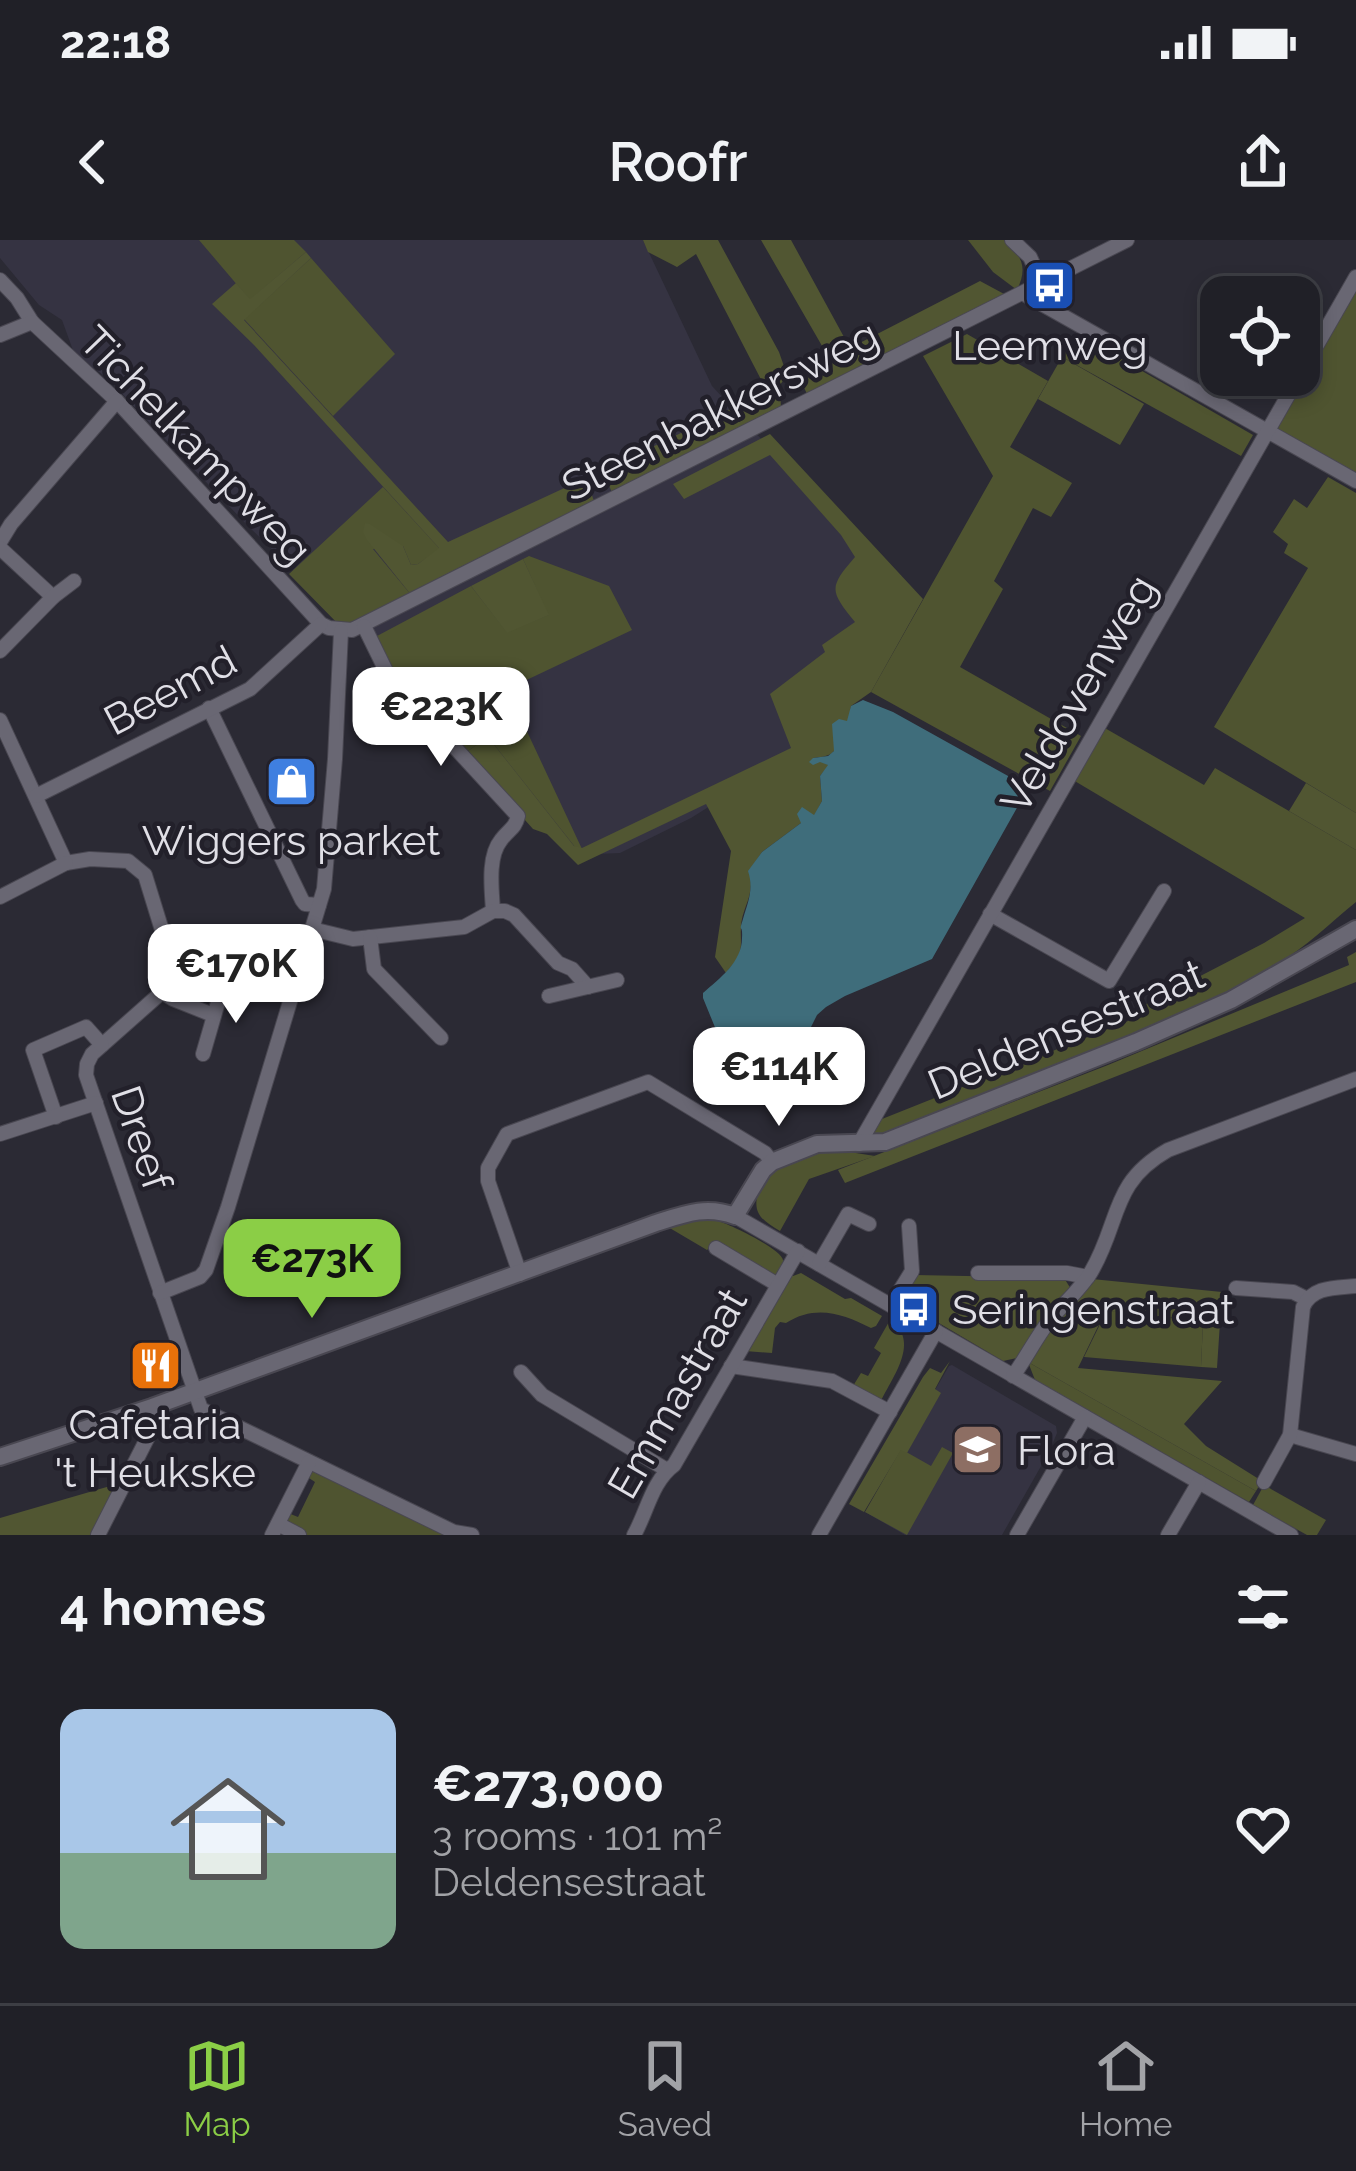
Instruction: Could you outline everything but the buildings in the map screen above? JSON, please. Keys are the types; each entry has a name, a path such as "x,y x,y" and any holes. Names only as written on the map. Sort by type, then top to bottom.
{"street":[{"path":"1012,240 1030,257 1042,284"},
{"name":"Steenbakkersweg","path":"340,631 364,626 1127,240"},
{"name":"Veldovenweg","path":"859,1144 1356,277"},
{"path":"0,280 32,322"},
{"path":"1024,294 1356,481"},
{"name":"Tichelkampweg","path":"0,335 32,322 117,401 321,624 340,631"},
{"path":"53,597 0,545 11,524 117,401"},
{"path":"0,651 74,580"},
{"name":"Beemd","path":"36,796 250,688 321,624"},
{"path":"364,626 388,675 518,816 496,849 493,911"},
{"path":"160,1293 206,1270 319,905 328,857 340,631"},
{"path":"209,708 302,900 319,905"},
{"path":"0,720 66,863"},
{"path":"0,897 66,863 128,861 145,875 173,966 171,982 162,992 213,1015"},
{"path":"990,914 1109,981 1164,891"},
{"path":"312,929 353,939 464,927 493,911 514,915 558,963 572,969 588,987"},
{"name":"Deldensestraat","path":"772,1162 818,1144 885,1142 1136,1042 1231,1000 1356,928"},
{"path":"370,937 374,969 441,1038"},
{"path":"549,996 617,980"},
{"name":"Dreef","path":"203,1054 223,986"},
{"name":"Dreef","path":"162,992 102,1045 87,1064 86,1075 195,1392"},
{"name":"Dreef","path":"56,1118 33,1050 86,1027 102,1045"},
{"path":"1013,1376 1046,1324 1088,1277 1124,1191 1149,1161 1356,1079"},
{"path":"520,1274 488,1180 488,1168 507,1134 648,1082 765,1153 772,1162 735,1216"},
{"path":"0,1134 96,1103"},
{"path":"0,1457 195,1392 694,1211 721,1210 1291,1535"},
{"path":"819,1264 848,1214 868,1224"},
{"path":"891,1306 912,1271 909,1226"},
{"name":"Emmastraat","path":"716,1248 778,1285"},
{"name":"Emmastraat","path":"634,1535 645,1507 798,1251"},
{"path":"978,1273 1088,1277"},
{"path":"1264,1482 1290,1436 1307,1299 1326,1289 1356,1286"},
{"path":"1236,1288 1293,1292 1307,1299"},
{"path":"819,1535 936,1331"},
{"path":"731,1366 832,1381 890,1412"},
{"path":"521,1372 542,1395 667,1470"},
{"path":"195,1392 201,1409 454,1534 472,1535"},
{"path":"1017,1535 1085,1417"},
{"path":"98,1535 151,1431"},
{"path":"1290,1436 1356,1454"},
{"path":"299,1535 275,1530 309,1462"},
{"path":"1168,1535 1199,1482"}],"shaded area":[{"path":"0,240 643,240 712,386 869,555 872,622 796,752 691,818 620,853 576,855 107,378 74,353 62,320 39,305 0,258"},
{"name":"Flora","path":"952,1365 1056,1426 1049,1452 1002,1535 905,1535 865,1512 907,1452 940,1394 935,1390"}],"green space":[{"path":"199,240 294,240 306,252 250,300"},
{"path":"643,240 718,240 787,375 780,385 781,409 613,495 603,471 767,391 696,254 677,267 648,252"},
{"path":"761,240 791,240 850,348 980,281 1006,295 808,396 798,375 829,358"},
{"path":"968,240 1005,240 1022,263 1017,290 993,272"},
{"path":"306,252 311,258 244,320 448,542 586,478 595,504 412,596 367,540 365,523 403,546 411,565 439,548 212,304 236,283 250,299"},
{"path":"311,258 395,354 333,416 244,319"},
{"path":"1356,289 1356,478 1274,431 1294,396 1320,396 1320,351"},
{"path":"967,334 1048,381 1010,447 1072,483 1051,517 1033,508 994,581 1003,589 960,667 1081,736 1050,791 871,692 993,476 923,356"},
{"path":"1078,334 1253,435 1241,456 1062,357"},
{"path":"1062,357 1144,404 1120,445 1038,399"},
{"path":"770,434 923,599 871,692 851,706 836,749 813,758 829,765 820,776 822,801 814,816 802,808 801,823 762,852 749,871 751,888 740,950 726,973 715,957 731,851 706,804 578,865 547,834 533,829 465,753 488,737 574,846 582,848 791,748 770,694 825,652 822,645 855,622 836,589 855,557 770,455 684,499 673,484"},
{"path":"1328,477 1356,493 1356,813 1214,727 1308,568 1284,553 1288,544 1273,532 1294,499 1307,508"},
{"path":"383,487 440,549 411,565 403,546 373,549 412,596 343,629 289,574"},
{"path":"529,556 609,586 632,630 516,685 509,693 582,849 575,847 488,737 465,753 402,683 377,636 471,586 507,632 548,615 523,559"},
{"path":"523,559 549,615 507,633 471,586"},
{"path":"1103,727 1204,785 1215,768 1356,850 1356,902 1287,958 1180,1014 1027,1078 867,1136 877,1121 1128,1021 1127,1014 1305,918 1073,780"},
{"path":"1306,783 1356,813 1356,850 1289,811"},
{"path":"1356,952 1356,982 845,1183 838,1170 1349,965 1347,957"},
{"path":"830,1149 875,1156 809,1179 780,1231 764,1220 757,1200 770,1174 798,1157"},
{"path":"695,1219 722,1222 764,1243 780,1255 782,1270 776,1278 717,1241 707,1250 668,1227"},
{"path":"801,1273 882,1316 876,1326 829,1313 808,1314 780,1322 772,1353 745,1351 789,1274"},
{"path":"915,1275 1064,1278 1071,1289 1021,1357 1003,1361 900,1300"},
{"path":"1092,1279 1222,1292 1217,1368 1201,1367 1201,1321 1115,1311 1105,1312 1078,1368 1222,1381 1184,1424 1206,1446 1262,1481 1256,1491 1028,1362"},
{"path":"1106,1312 1200,1321 1201,1367 1084,1357"},
{"path":"890,1320 899,1328 904,1348 881,1401 853,1386 861,1373 868,1376 881,1353 874,1348"},
{"path":"950,1361 935,1389 941,1393 907,1453 901,1450 864,1512 849,1504 923,1377 930,1368 941,1373"},
{"path":"1028,1362 1256,1491 1249,1502 1035,1380"},
{"path":"942,1447 953,1453 907,1535 865,1512 901,1449 931,1466"},
{"path":"312,1470 445,1535 306,1535 289,1526 286,1518 288,1513 298,1517 315,1482 306,1476"},
{"path":"117,1484 91,1535 0,1535 0,1518"},
{"path":"1264,1485 1326,1520 1317,1535 1307,1535 1253,1505"}],"water":[{"path":"863,700 893,712 1027,790 932,959 826,1007 788,1059 762,1070 739,1060 721,1042 703,993 729,969 741,947 750,890 748,871 762,852 801,823 797,814 802,807 814,815 822,801 820,776 828,765 809,762 834,751 832,724 847,721 851,706"}],"place":[{"name":"Leemweg","path":"1050,286"},
{"name":"Wiggers parket","path":"291,781"},
{"name":"Seringenstraat","path":"913,1309"},
{"name":"Cafetaria 't Heukske","path":"155,1365"},
{"name":"Flora","path":"978,1450"}]}
